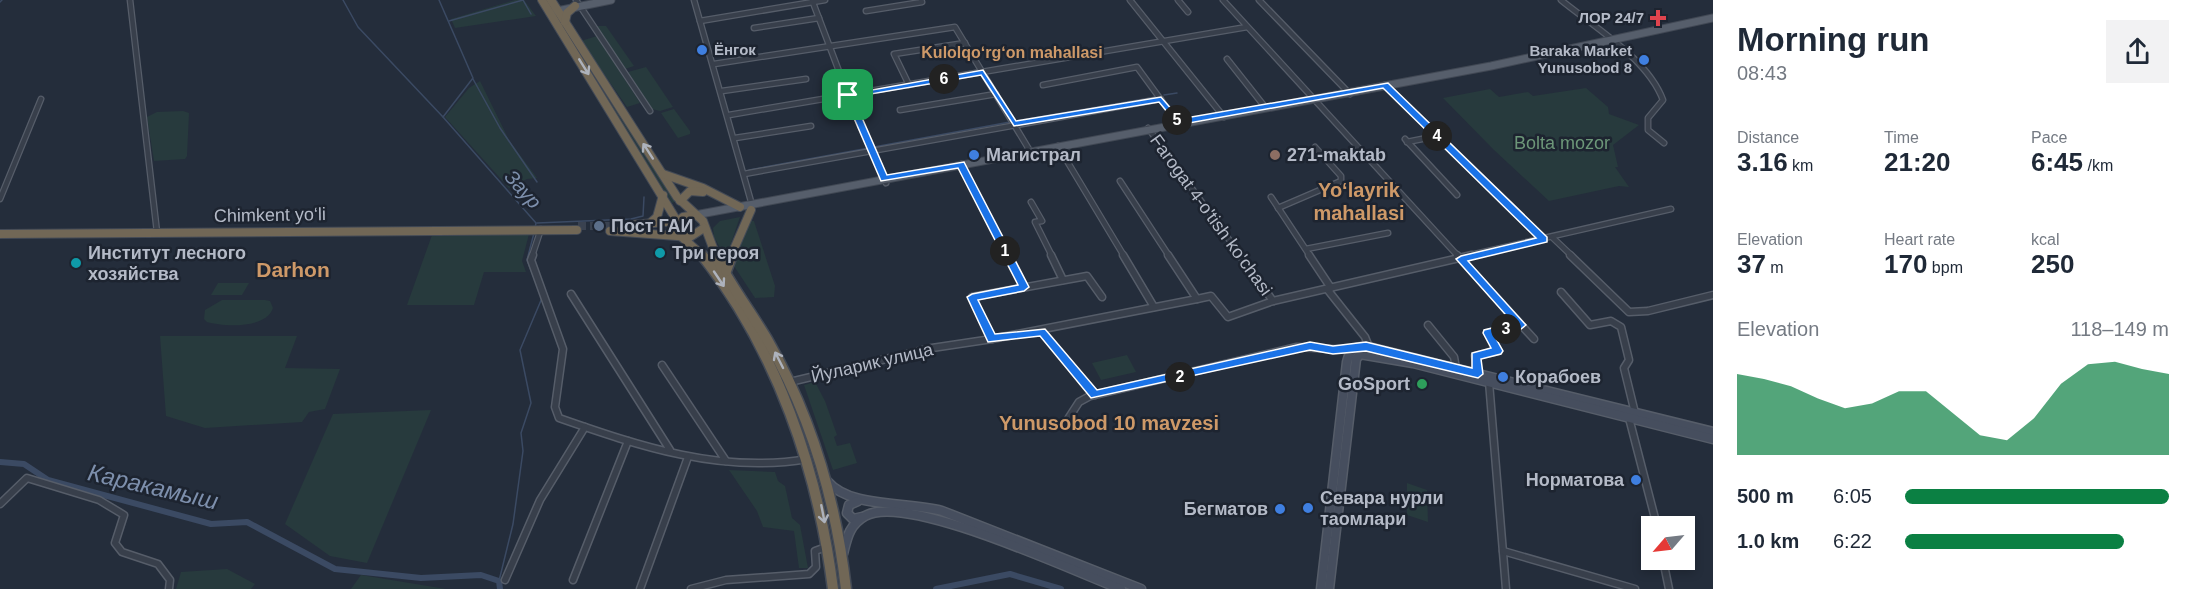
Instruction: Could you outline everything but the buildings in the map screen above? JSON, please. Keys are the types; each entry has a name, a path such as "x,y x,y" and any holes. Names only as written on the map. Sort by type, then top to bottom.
{"highway":[{"path":"542,0 565,22 680,201 704,221 708,243 790,382 807,421 827,481 846,589"},
{"path":"551,0 554,12 670,207 677,221 675,231 704,257 759,346 796,425 808,458 828,546 832,583"},
{"path":"565,22 567,13 577,4"},
{"path":"663,174 720,196 740,207"},
{"path":"680,201 685,194 693,190 715,198 720,196"},
{"path":"647,225 657,217 663,195"},
{"path":"660,228 668,218 670,207"},
{"path":"726,271 740,231 752,207"},
{"path":"695,215 683,217 660,228 611,228 647,225 660,228 681,236 694,236 704,228"},
{"name":"Chimkent yo‘li","path":"0,234 577,228"},
{"path":"660,228 704,257"},
{"path":"796,425 807,421"}],"main road":[{"path":"554,12 577,4 610,0"},
{"path":"1612,43 1713,18"},
{"path":"704,228 716,218 752,207 1713,24"},
{"path":"1150,130 1177,120 1223,116 1315,100"},
{"path":"962,166 1030,151 1059,148"},
{"path":"695,215 752,207"},
{"path":"1329,589 1350,350 1359,346 1489,382 1713,432"},
{"path":"1321,589 1346,408 1356,359 1360,354 1370,353 1443,368 1456,368 1713,439"},
{"path":"827,481 842,495 860,500 906,504 942,511 1141,589"},
{"path":"860,500 849,505 847,513 853,519 876,512 893,511 935,517 1120,589"},
{"path":"843,562 847,535 862,517"}],"street":[{"path":"130,0 157,232"},
{"path":"694,0 722,91 752,207"},
{"path":"700,21 825,0"},
{"path":"866,11 922,2 921,0"},
{"path":"1130,0 1223,116"},
{"path":"1178,0 1188,12"},
{"path":"1223,0 1534,339"},
{"path":"1259,0 1350,94"},
{"path":"1561,0 1644,68 1657,84 1663,100 1648,118 1648,129 1664,143"},
{"path":"813,1 848,95 885,181"},
{"path":"577,4 650,111"},
{"path":"754,28 819,18"},
{"path":"714,64 955,27 1030,151"},
{"path":"729,116 1247,27"},
{"path":"909,85 894,54 965,43"},
{"path":"1227,59 1265,107"},
{"path":"1043,84 1137,67 1177,120"},
{"path":"722,91 806,79"},
{"path":"1387,87 1544,239"},
{"path":"900,110 996,94"},
{"path":"0,200 41,99"},
{"path":"744,174 1161,99"},
{"path":"735,138 811,126"},
{"name":"Farogat 4-o'tish ko'chasi","path":"1150,130 1273,301"},
{"path":"1437,136 1406,141 1457,195"},
{"path":"1278,208 1341,181 1341,176 1315,147"},
{"path":"1059,148 1154,307"},
{"path":"962,166 1024,287"},
{"path":"1120,181 1197,299 1211,296 1226,317 1273,301 1671,209"},
{"path":"1271,197 1306,249 1329,289 1365,336 1369,347"},
{"path":"1031,202 1042,221 1035,222 1063,280"},
{"path":"541,230 531,260 563,349 555,407 559,418 628,441 670,450 688,457 791,463 808,458"},
{"path":"1306,249 1388,233"},
{"path":"1552,237 1629,312 1648,311 1713,295"},
{"path":"992,339 972,297 1087,276 1102,297"},
{"path":"1561,292 1590,325 1611,321 1622,327 1629,360 1624,368 1632,415 1655,516"},
{"path":"571,294 670,450"},
{"name":"Йуларик улица","path":"790,382 954,345 1042,331 1197,299"},
{"path":"1428,325 1454,357 1456,368"},
{"path":"1478,374 1475,356 1498,351 1488,333 1521,325"},
{"path":"1042,331 1095,395"},
{"path":"1068,419 1079,402 1095,395 1297,348 1318,346 1333,350 1350,350"},
{"path":"662,365 726,461"},
{"path":"1489,382 1506,589"},
{"path":"505,580 540,500 585,427"},
{"path":"573,580 628,441"},
{"path":"640,589 688,457"},
{"path":"0,504 27,478 99,500 124,515 115,543 122,552 158,564 170,580 169,589"},
{"path":"691,589 726,580 809,574 816,567 815,551 828,546"},
{"path":"1503,551 1635,589"},
{"path":"1665,570 1669,589"},
{"path":"725,589 726,580"}],"green space":[{"path":"515,0 524,0 536,16 455,28 451,19"},
{"path":"561,24 563,24 676,201 672,203"},
{"path":"595,26 606,26 634,66 625,69"},
{"path":"597,36 640,103 627,107 581,41"},
{"path":"646,67 673,107 660,111 652,109 628,72"},
{"path":"480,81 509,140 537,178 527,179 509,188 445,117 469,88"},
{"name":"Bolta mozor","path":"1586,88 1608,107 1609,114 1639,125 1613,145 1618,167 1615,167 1629,187 1619,186 1549,201 1443,98 1490,89 1499,97 1528,92 1533,96"},
{"path":"674,109 690,134 678,138 661,113"},
{"path":"183,111 189,113 187,156 185,159 154,161 147,117 157,112"},
{"path":"740,217 726,258 714,237 713,228 720,221"},
{"path":"747,220 754,221 775,286 774,297 755,298 734,266"},
{"path":"529,234 522,261 526,272 484,272 474,305 407,305 432,235"},
{"path":"218,283 249,283 242,295 211,295"},
{"path":"222,300 265,300 270,301 273,308 269,315 254,323 224,325 207,322 204,319 205,310"},
{"path":"160,336 297,336 285,368 340,369 325,409 309,412 302,422 205,428 166,416"},
{"path":"1127,355 1136,372 1101,380 1092,363"},
{"path":"815,382 825,401 837,435 834,437 837,446 850,443 857,463 833,470 804,385"},
{"path":"431,410 367,563 330,556 285,524 333,414"},
{"path":"729,470 775,472 778,481 785,486 792,518 800,525 808,568 799,568 794,531 763,527 757,511"},
{"path":"1407,483 1427,490 1428,522 1407,515"},
{"path":"227,569 255,584 251,589 176,589 181,572"},
{"path":"361,575 446,589 351,589"}],"waterway":[{"name":"Заур","path":"343,0 358,27 443,117"},
{"path":"439,0 473,78 443,117"},
{"path":"449,21 523,0 531,14"},
{"path":"473,79 500,128 537,182"},
{"path":"1164,95 1177,93"},
{"path":"1015,121 1156,97"},
{"name":"Заур","path":"443,117 536,223 535,228"},
{"path":"874,147 1010,122"},
{"path":"749,170 869,148"},
{"path":"537,223 631,219 643,216 644,197"},
{"name":"Заур","path":"499,581 513,524 523,451 521,433 531,403 520,350 542,298 527,260 534,233"},
{"name":"Каракамыш","path":"0,462 24,464 48,480 211,524 247,522 335,569 421,578 481,575 499,581 500,589"},
{"name":"Каракамыш","path":"936,589 1010,574 1061,589"}],"tunnel":[{"path":"578,226 612,226"}],"place":[{"name":"ЛОР 24/7","path":"1658,18"},
{"name":"Ёнгок","path":"702,50"},
{"name":"Baraka Market Yunusobod 8","path":"1644,60"},
{"name":"Магистрал","path":"974,155"},
{"name":"271-maktab","path":"1275,155"},
{"name":"Пост ГАИ","path":"599,226"},
{"name":"Три героя","path":"660,253"},
{"name":"Институт лесного хозяйства","path":"76,263"},
{"name":"Корабоев","path":"1503,377"},
{"name":"GoSport","path":"1422,384"},
{"name":"Норматова","path":"1636,480"},
{"name":"Севара нурли таомлари","path":"1308,508"},
{"name":"Бегматов","path":"1280,509"}],"district":[{"name":"Kulolqoʻrgʻon mahallasi","path":"1012,52"},
{"name":"Yoʻlayrik mahallasi","path":"1359,202"},
{"name":"Darhon","path":"293,270"},
{"name":"Yunusobod 10 mavzesi","path":"1109,423"}],"route":[{"path":"983,72 1014,124 1161,99 1178,123 1385,85 1544,239 1461,259 1521,325 1488,333 1498,351 1475,356 1478,374 1366,346 1354,347 1350,350 1333,350 1310,346 1095,395 1042,331 992,339 972,297 1024,287 961,164 884,179 848,95 983,72"}]}
